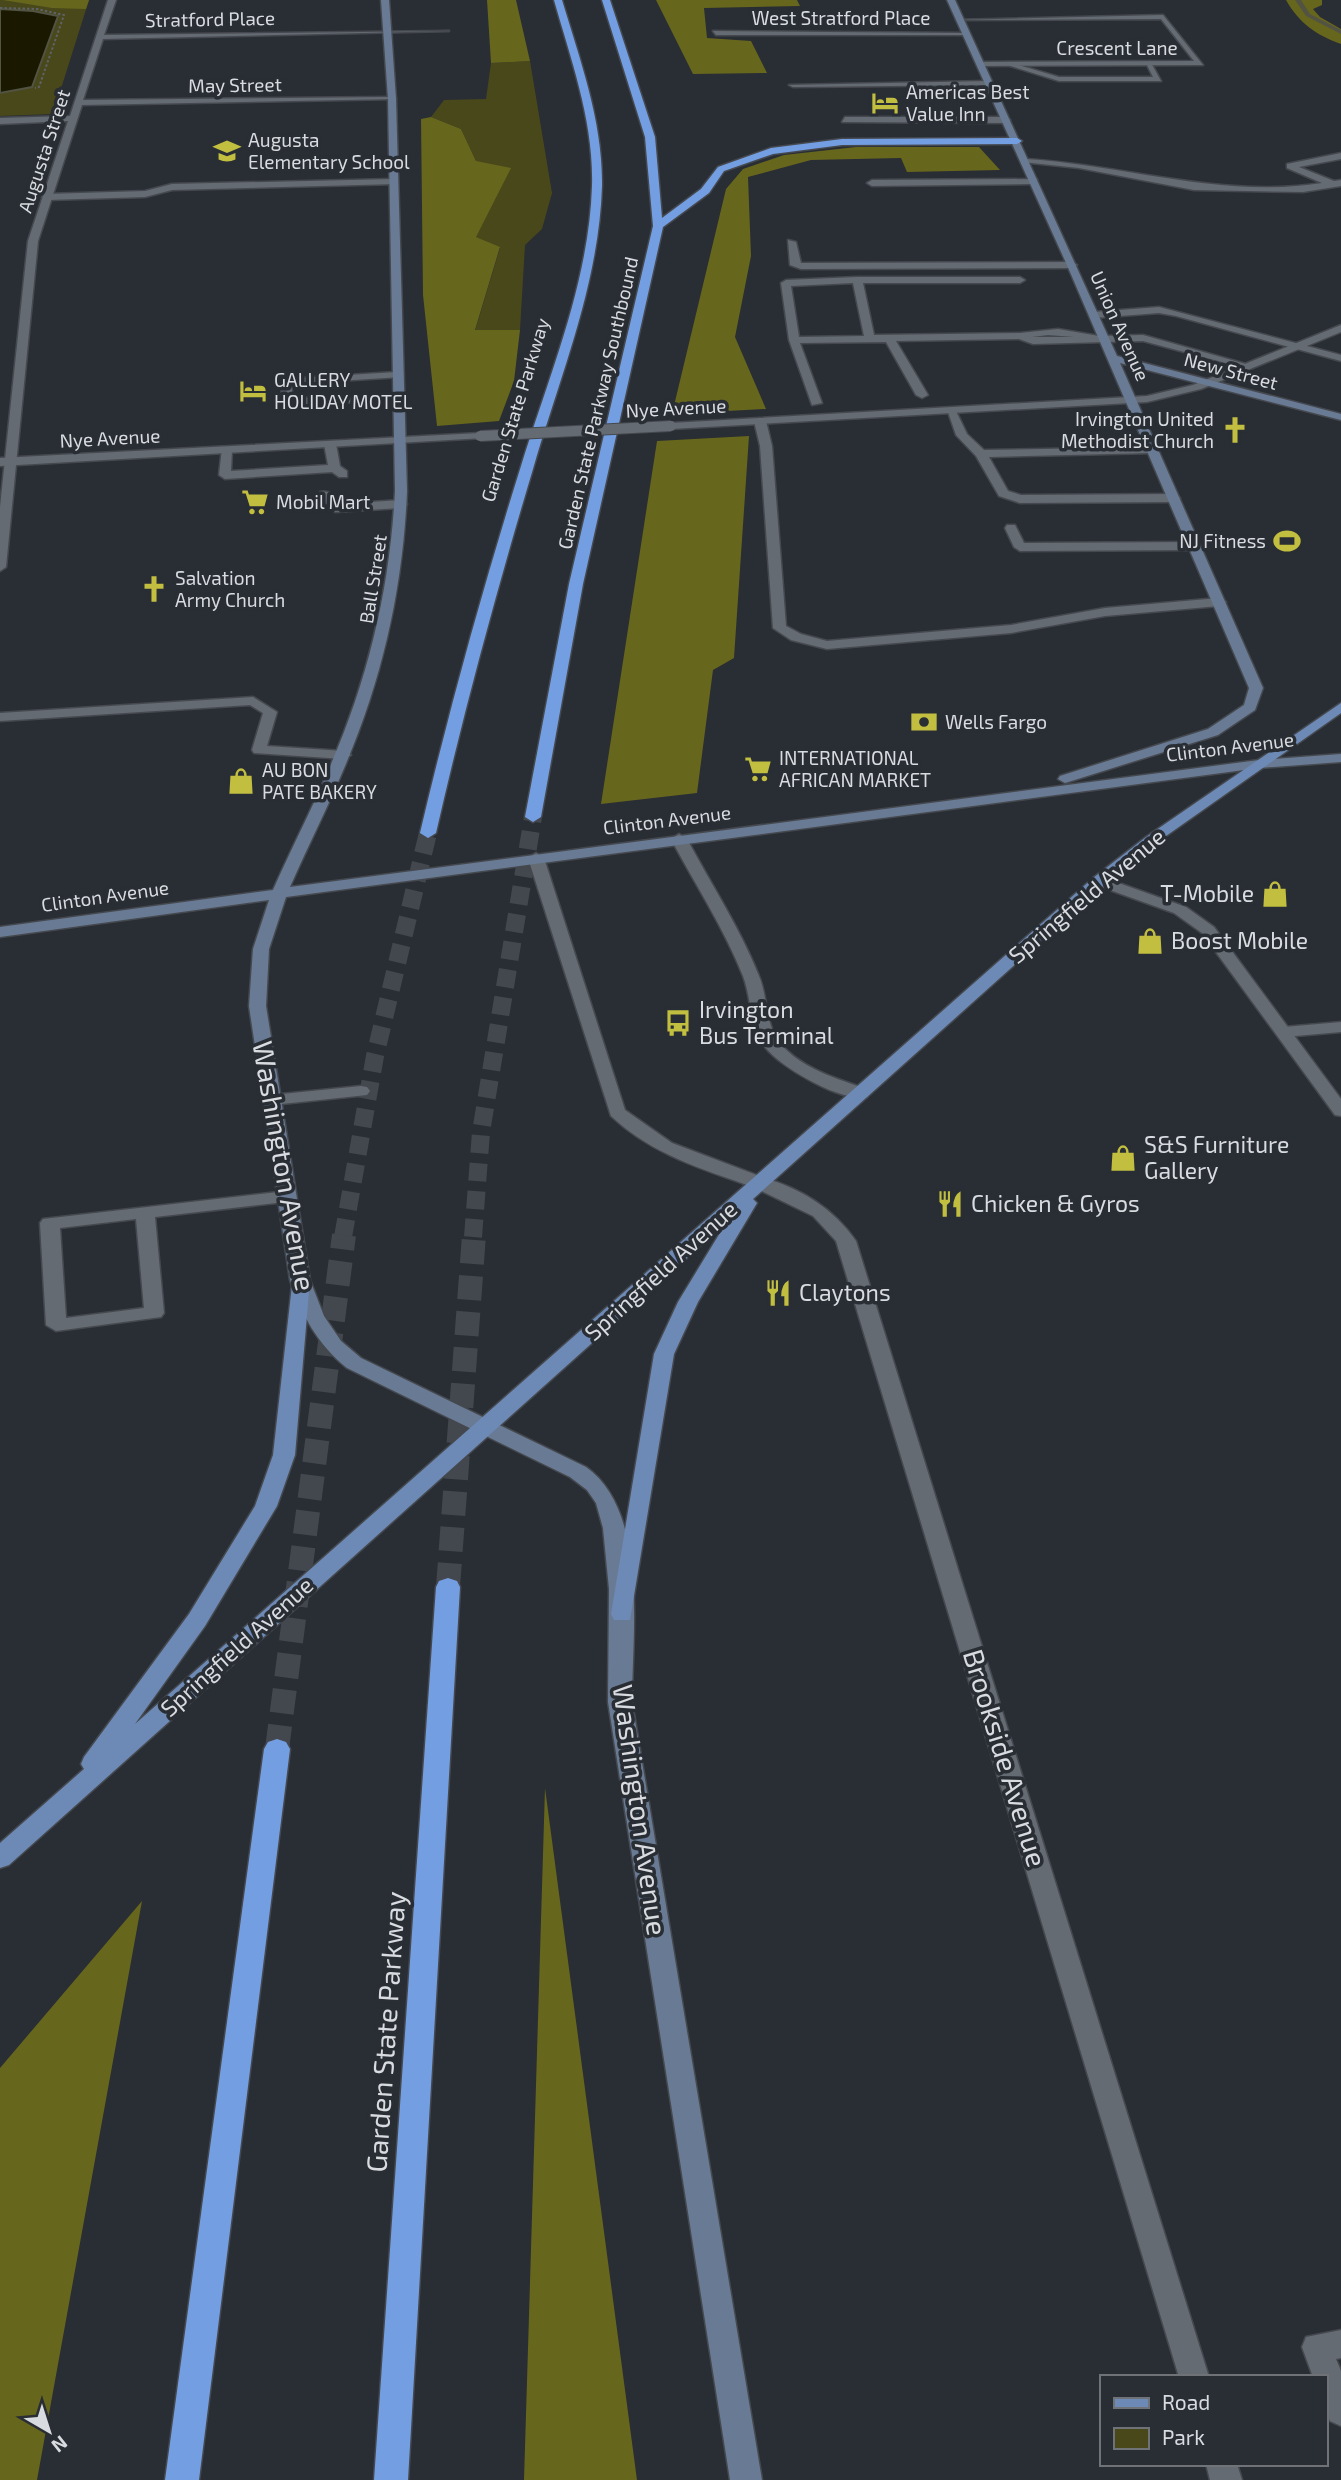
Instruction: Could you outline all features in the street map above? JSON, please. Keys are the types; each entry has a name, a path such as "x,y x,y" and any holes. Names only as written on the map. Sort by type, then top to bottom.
{"highway":[{"name":"Garden State Parkway","path":"428,833 473,645 578,299 592,238 597,184 595,136 558,0"},
{"name":"Garden State Parkway Southbound","path":"533,817 576,584 621,398 658,226 655,161 646,116 606,0"},
{"path":"658,226 705,191 721,169 771,151 842,142 1017,141"},
{"name":"Garden State Parkway","path":"391,2480 448,1587"},
{"path":"182,2480 276,1749"}],"main road":[{"name":"Ball Street","path":"281,893 344,755 368,690 386,624 398,553 401,504 394,182 392,99 385,0"},
{"name":"Union Avenue","path":"951,0 1072,265 1094,315 1100,338 1113,358 1256,688 1250,707 1213,732 1066,779 972,802"},
{"name":"New Street","path":"1113,358 1341,417"},
{"name":"Springfield Avenue","path":"0,1858 1099,881 1258,764 1341,707"},
{"name":"Clinton Avenue","path":"0,932 679,839 1258,764 1341,758"},
{"name":"Washington Avenue","path":"281,893 261,949 256,992 300,1280 315,1322 338,1352 372,1373 560,1462 596,1485 612,1521 622,1614 620,1702 746,2480"},
{"path":"622,1614 664,1354 688,1302 760,1183"},
{"path":"69,1796 197,1620 265,1506 284,1455 300,1280"}],"street":[{"name":"Augusta Street","path":"0,567 6,462 33,242 113,0"},
{"name":"Crescent Lane","path":"960,20 1163,16 1200,63 981,65"},
{"name":"Stratford Place","path":"102,37 445,31"},
{"name":"West Stratford Place","path":"716,33 966,34"},
{"path":"1008,64 1059,79 1158,79 1150,63"},
{"path":"793,85 989,83"},
{"name":"May Street","path":"78,103 392,99"},
{"path":"0,121 73,118"},
{"path":"845,120 1006,120"},
{"path":"1337,184 1290,166 1341,156"},
{"path":"1026,162 1079,165 1194,187 1303,189 1337,184"},
{"path":"872,183 1034,181"},
{"path":"47,197 145,194 172,187 394,182"},
{"path":"791,242 795,265 801,266 1072,265"},
{"path":"816,402 794,340 786,283 799,280 1020,280"},
{"path":"857,280 870,339"},
{"path":"1094,315 1159,310 1341,358"},
{"path":"1181,324 1196,318"},
{"name":"Nye Avenue","path":"6,462 1132,401 1173,394 1208,383 1341,328"},
{"path":"1143,338 1160,332"},
{"path":"794,340 1080,334 1100,338 1143,338 1248,366"},
{"path":"1238,340 1253,334"},
{"path":"889,338 922,395"},
{"path":"1202,354 1217,348"},
{"path":"397,375 285,380 288,402 398,398"},
{"path":"951,411 962,435 981,454 1003,493 1020,499 1174,498"},
{"path":"761,421 766,446 780,628 796,637 827,645 1011,629 1105,612 1219,602"},
{"path":"226,450 225,475 334,473 330,444"},
{"path":"981,454 1153,450"},
{"path":"334,497 335,508 401,504"},
{"path":"1011,528 1020,547 1195,546"},
{"path":"0,717 253,701 270,712 259,750 344,755"},
{"path":"679,839 752,980 757,1010 764,1030 778,1051 812,1075 861,1093"},
{"name":"Brookside Avenue","path":"536,858 617,1112 628,1124 661,1146 813,1206 839,1228 846,1241 1194,2375"},
{"path":"1099,881 1161,901 1196,919 1218,940 1341,1111"},
{"path":"1284,1032 1341,1027"},
{"path":"271,1100 361,1091"},
{"path":"145,1213 154,1313 55,1325 50,1223 286,1197"},
{"path":"1341,2344 1317,2347 1341,2410"}],"path":[{"path":"0,8 37,9 64,15 39,87"}],"green space":[{"path":"0,0 89,0 53,114 0,116"},
{"path":"530,61 552,193 542,229 525,245 520,330 475,331 500,248 476,237 476,161 461,129 431,117 444,100 486,99 491,63"}],"shaded area":[{"path":"3,0 89,0 86,9 52,8"},
{"path":"487,0 516,0 530,61 491,63"},
{"path":"656,0 797,0 800,6 704,8 707,38 751,41 767,73 693,74"},
{"path":"1286,0 1322,0 1322,5 1313,9 1320,17 1341,29 1341,44 1309,27"},
{"path":"0,9 58,16 32,87 0,93"},
{"path":"431,117 461,129 476,161 511,168 476,237 500,247 475,330 520,330 514,381 499,421 437,426 423,295 421,119"},
{"path":"856,147 979,147 1000,170 907,172 901,158 811,160 748,177 751,256 735,337 766,409 672,414 726,189 743,169 784,155"},
{"path":"749,436 734,658 713,670 697,793 601,804 657,441"},
{"path":"545,1788 637,2480 524,2480"},
{"path":"142,1901 37,2480 0,2480 0,2068"}],"waterway":[{"path":"1298,0 1308,15 1341,32"}],"tunnel":[{"path":"473,1237 481,1132 533,817"},
{"path":"343,1237 375,1056 428,833"},
{"path":"277,1749 344,1235"},
{"path":"448,1587 474,1235"}],"place":[{"name":"Americas Best Value Inn","path":"885,103"},
{"name":"Augusta Elementary School","path":"227,151"},
{"name":"GALLERY HOLIDAY MOTEL","path":"253,391"},
{"name":"Irvington United Methodist Church","path":"1235,430"},
{"name":"Mobil Mart","path":"255,502"},
{"name":"NJ Fitness","path":"1287,541"},
{"name":"Salvation Army Church","path":"154,589"},
{"name":"Wells Fargo","path":"924,722"},
{"name":"INTERNATIONAL AFRICAN MARKET","path":"758,769"},
{"name":"AU BON PATE BAKERY","path":"241,781"},
{"name":"T-Mobile","path":"1275,894"},
{"name":"Boost Mobile","path":"1150,941"},
{"name":"Irvington Bus Terminal","path":"678,1023"},
{"name":"S&S Furniture Gallery","path":"1123,1158"},
{"name":"Chicken & Gyros","path":"950,1204"},
{"name":"Claytons","path":"778,1293"}]}
